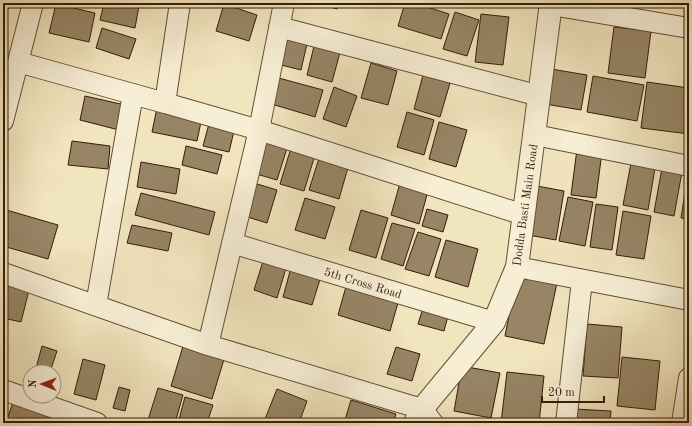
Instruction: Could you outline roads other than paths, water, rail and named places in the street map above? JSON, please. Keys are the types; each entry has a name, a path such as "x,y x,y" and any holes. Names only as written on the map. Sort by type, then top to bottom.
{"street":[{"path":"3,121 33,3"},
{"path":"165,103 180,3"},
{"path":"208,345 259,130 284,3"},
{"path":"551,4 689,28"},
{"name":"Dodda Basti Main Road","path":"423,418 494,322 517,267 551,4"},
{"path":"279,27 540,96"},
{"path":"18,62 259,130 524,216"},
{"path":"96,305 133,94"},
{"path":"535,135 689,166"},
{"name":"5th Cross Road","path":"232,244 494,322"},
{"path":"517,267 689,300"},
{"path":"3,272 208,345 423,418"},
{"path":"566,423 582,280"},
{"path":"682,423 689,378"},
{"path":"3,390 86,421"}]}
